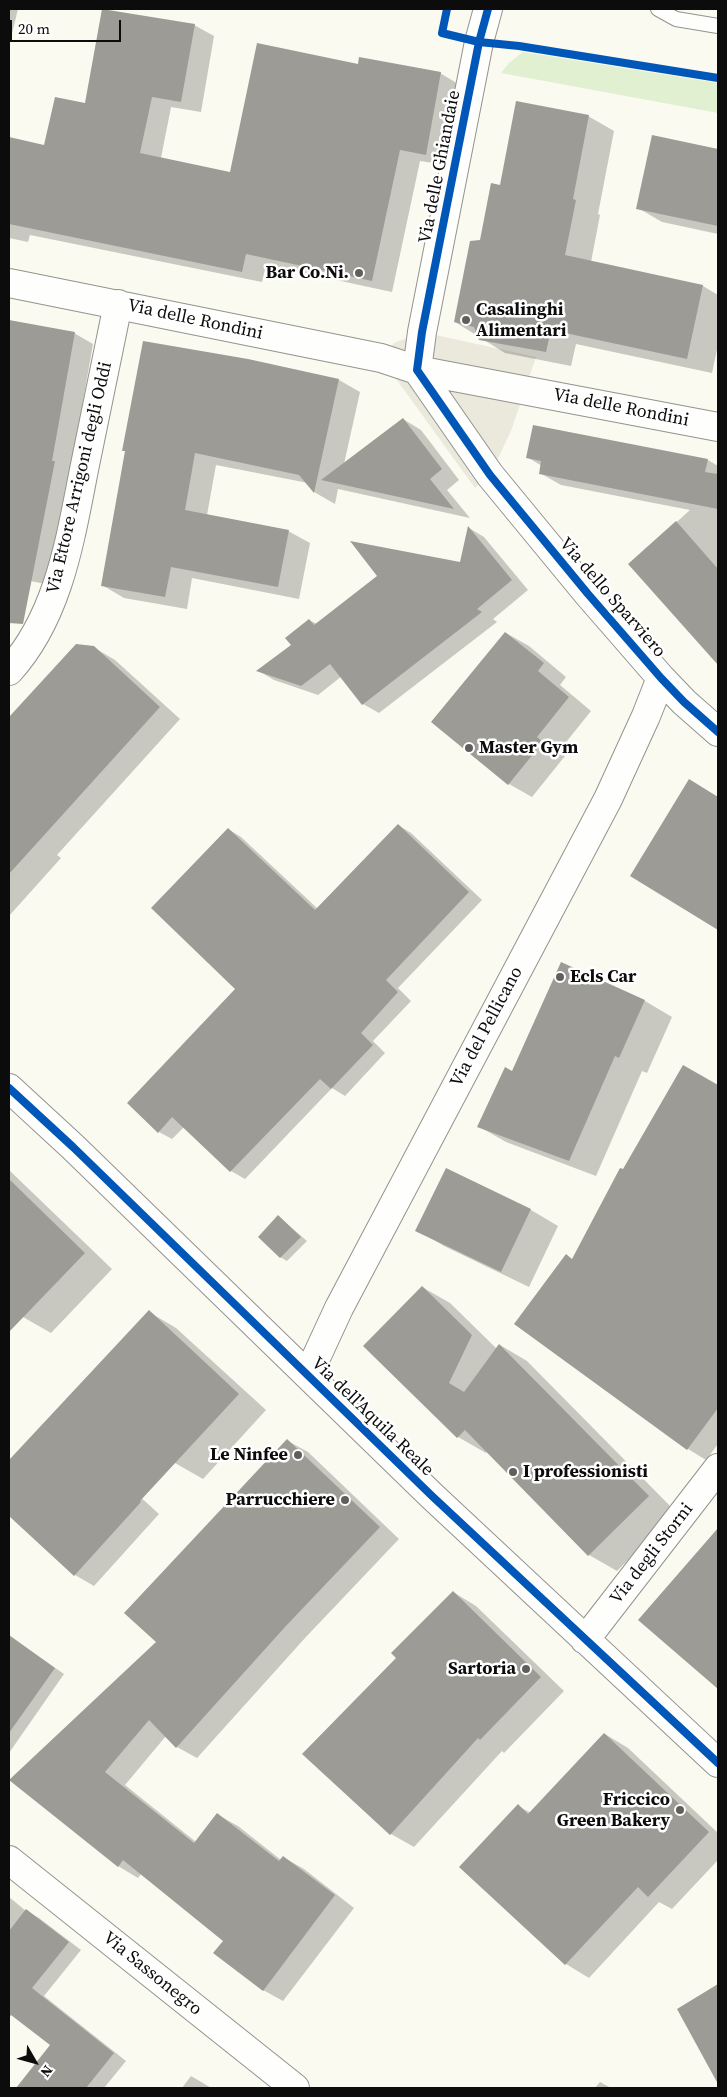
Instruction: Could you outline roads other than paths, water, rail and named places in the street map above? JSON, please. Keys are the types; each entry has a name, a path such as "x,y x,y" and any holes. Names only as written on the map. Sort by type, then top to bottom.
{"street":[{"name":"Via delle Ghiandaie","path":"417,370 422,332 479,42 488,9"},
{"name":"Via delle Rondini","path":"9,283 381,358 417,370 718,426"},
{"name":"Via Ettore Arrigoni degli Oddi","path":"9,670 36,635 56,590 82,478 118,304"},
{"name":"Via dello Sparviero","path":"417,370 490,475 588,594 661,678 684,702 718,732"},
{"name":"Via del Pellicano","path":"308,1375 339,1308 608,799 643,723 661,678"},
{"name":"Via dell'Aquila Reale","path":"9,1088 73,1147 432,1496 718,1763"},
{"name":"Via degli Storni","path":"585,1640 718,1468"},
{"name":"Via Sassonegro","path":"9,1860 295,2088"}],"lane":[{"path":"658,9 676,18 718,26"}],"place":[{"name":"Bar Co.Ni.","path":"359,273"},
{"name":"Casalinghi Alimentari","path":"466,320"},
{"name":"Master Gym","path":"469,748"},
{"name":"Ecls Car","path":"560,977"},
{"name":"Le Ninfee","path":"298,1455"},
{"name":"I professionisti","path":"513,1472"},
{"name":"Parrucchiere","path":"345,1500"},
{"name":"Sartoria","path":"526,1669"},
{"name":"Friccico Green Bakery","path":"680,1810"}]}
